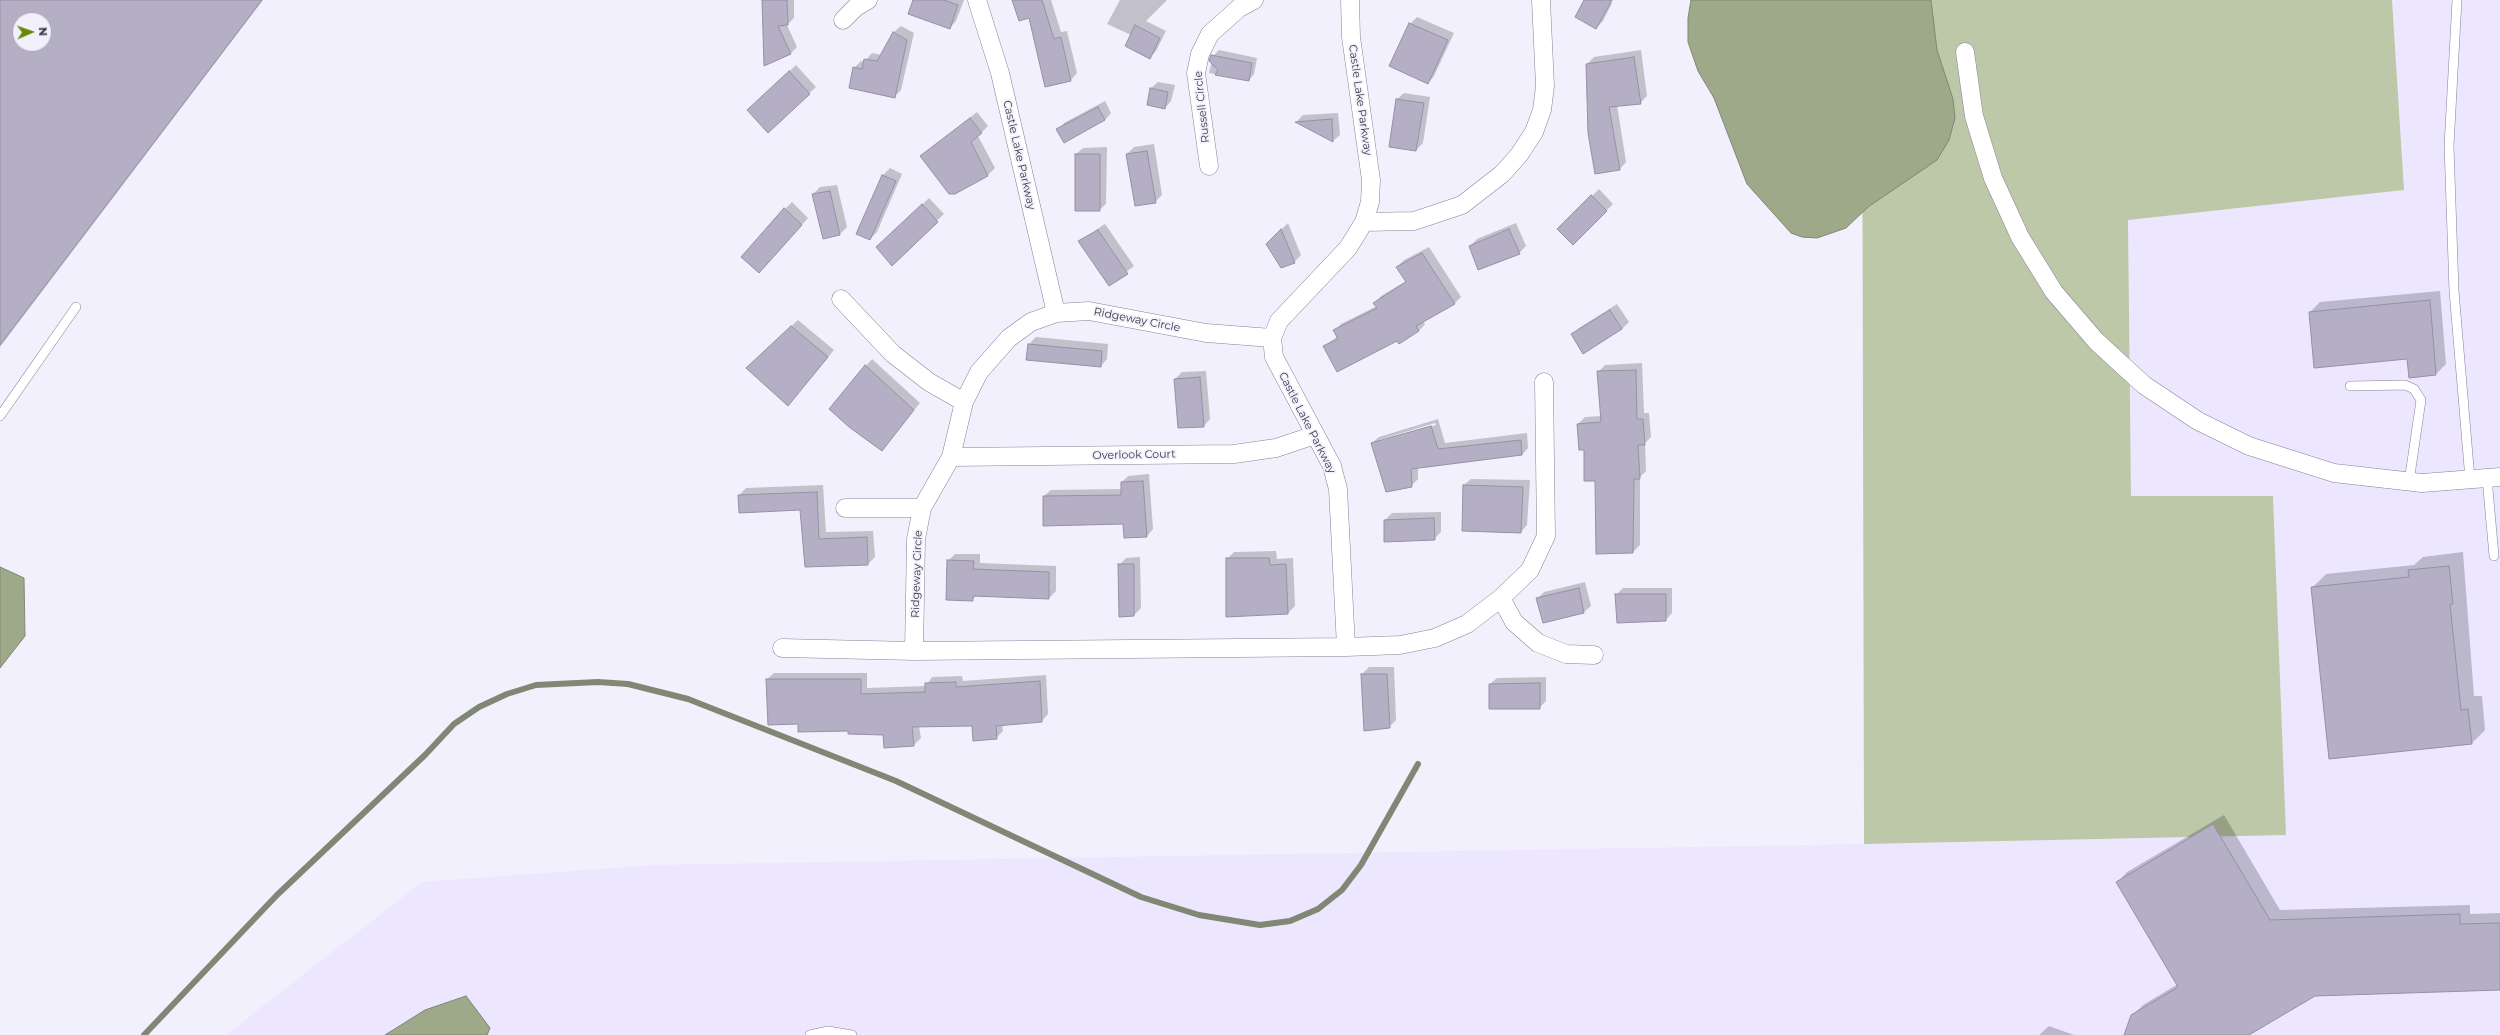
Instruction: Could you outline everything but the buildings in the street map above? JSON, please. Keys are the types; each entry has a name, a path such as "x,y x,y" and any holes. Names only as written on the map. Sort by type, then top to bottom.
{"street":[{"path":"843,20 856,7 868,0"},
{"name":"Castle Lake Parkway","path":"976,0 1000,73 1056,313"},
{"name":"Russell Circle","path":"1209,166 1196,73 1200,54 1210,34 1239,8 1254,0"},
{"name":"Castle Lake Parkway","path":"1346,647 1338,489 1332,466 1274,357 1272,338 1279,321 1348,248 1364,222 1370,202 1371,180 1351,37 1350,0"},
{"path":"1364,222 1414,221 1462,205 1502,174 1520,155 1534,132 1542,110 1545,86 1541,0"},
{"path":"1965,52 1974,116 1993,178 2020,237 2054,292 2096,341 2144,385 2198,421 2249,446 2334,473 2422,483 2486,478"},
{"path":"840,299 893,354 929,382 964,402"},
{"name":"Ridgeway Circle","path":"914,651 916,539 922,508 951,457 964,402 979,372 1009,338 1031,322 1056,313 1089,311 1206,333 1272,338"},
{"path":"782,648 914,651 1346,647 1400,645 1435,638 1467,624 1501,598 1530,570 1546,536 1544,382"},
{"name":"Overlook Court","path":"951,457 1234,454 1276,448 1315,435"},
{"path":"845,508 922,508"},
{"path":"1501,598 1514,622 1538,643 1566,654 1594,655"}],"lane":[{"path":"2456,0 2449,146 2454,291 2486,478 2494,556"},
{"path":"0,416 76,307"},
{"path":"2350,386 2405,385 2414,390 2421,400 2409,482"},
{"path":"810,1035 828,1031 852,1035"}],"shaded area":[{"path":"1691,0 1931,0 1937,50 1953,99 1955,118 1949,140 1937,160 1868,207 1846,228 1817,238 1802,237 1791,233 1747,184 1714,98 1698,71 1688,42 1688,18"},
{"path":"1862,0 2392,0 2404,190 2128,220 2131,496 2273,496 2286,835 1864,844"},
{"path":"2392,0 2500,0 2500,1035 226,1035 422,882 653,865 1864,844 2286,835 2273,496 2131,496 2128,220 2404,190"},
{"path":"0,567 24,578 25,636 0,668"},
{"path":"466,996 490,1028 487,1035 385,1035 425,1010"}],"waterway":[{"path":"144,1035 277,895 425,755 454,724 479,707 507,694 536,685 598,682 628,684 688,699 896,781 1141,897 1199,915 1260,925 1290,921 1318,909 1342,890 1361,865 1418,764"}]}
